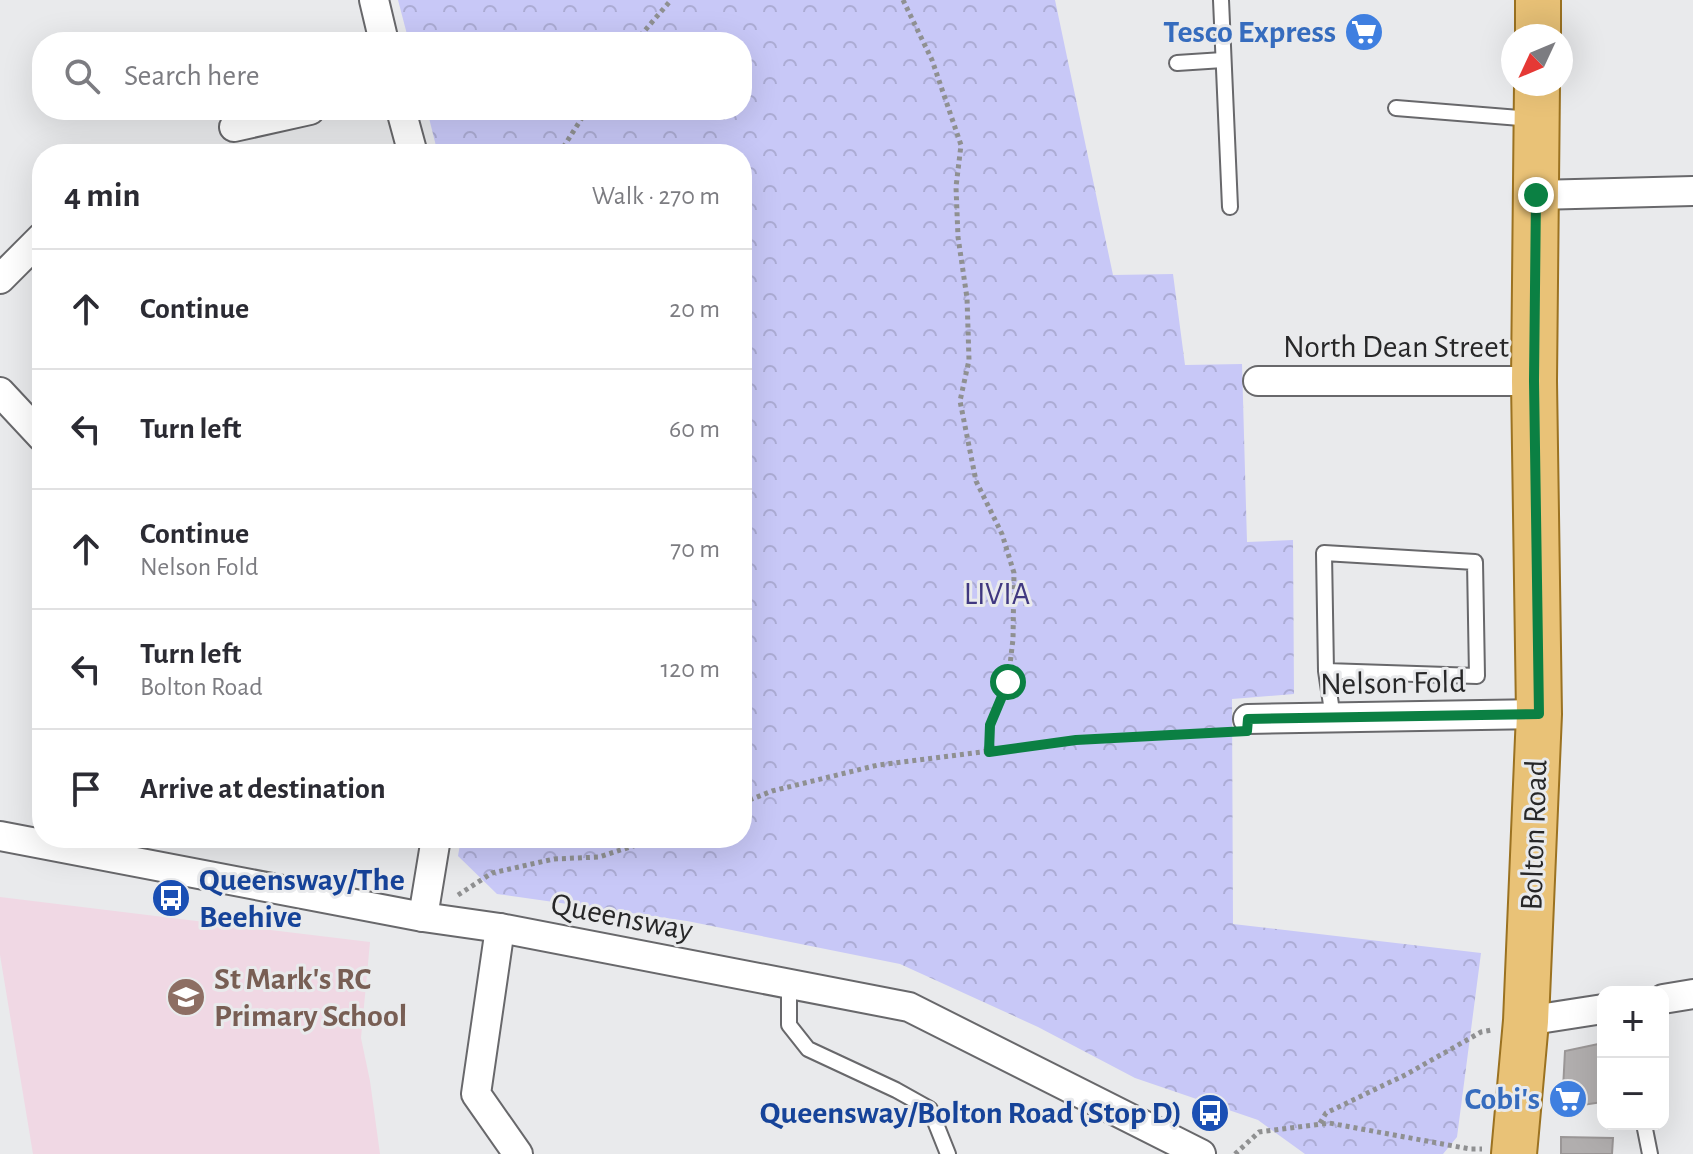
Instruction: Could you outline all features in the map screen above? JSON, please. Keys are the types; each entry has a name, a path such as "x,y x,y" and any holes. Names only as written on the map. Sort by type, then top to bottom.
{"main road":[{"path":"1538,0 1538,24"},
{"name":"Bolton Road","path":"1514,1152 1526,1021 1539,714 1534,381 1537,102"}],"street":[{"path":"374,0 382,32"},
{"path":"234,127 265,120"},
{"path":"404,120 410,144"},
{"path":"1536,195 1693,191"},
{"path":"0,279 32,247"},
{"name":"North Dean Street","path":"1258,381 1534,381"},
{"path":"0,392 32,426"},
{"name":"Nelson Fold","path":"1248,719 1539,714"},
{"name":"Queensway","path":"0,836 32,842"},
{"name":"Queensway","path":"63,848 909,1007 1201,1154"},
{"path":"423,917 434,848"},
{"path":"500,928 476,1094 518,1154"},
{"path":"1669,998 1693,994"},
{"path":"1526,1021 1597,1010"}],"lane":[{"path":"1221,0 1230,207"},
{"path":"1177,63 1223,60"},
{"path":"1396,108 1537,102"},
{"path":"1326,671 1477,676 1475,562 1324,553 1326,671 1333,718"},
{"path":"789,984 789,1025 808,1049 930,1109 948,1154"},
{"path":"1645,1130 1650,1154"}],"path":[{"path":"644,32 671,0"},
{"path":"903,0 932,60 961,145 956,199 967,298 969,360 960,401 976,481 1002,534 1014,573 1013,639 1008,682 990,725 989,752"},
{"path":"565,144 581,120"},
{"path":"752,799 772,791 878,765 1076,740 1247,731 1248,719"},
{"path":"423,917 492,873 554,859 599,857 627,848"},
{"path":"1319,1124 1326,1113 1407,1074 1481,1032 1526,1021"},
{"path":"1235,1154 1259,1132 1329,1123 1470,1149 1514,1152"}],"shaded area":[{"name":"St Mark's RC Primary School","path":"0,897 370,942 361,1038 380,1154 33,1154 0,955"}],"green space":[{"name":"LIVIA","path":"398,0 1055,0 1113,275 1173,274 1185,365 1242,364 1247,542 1293,540 1294,694 1232,699 1233,924 1481,953 1457,1137 1443,1154 1305,1154 1258,1120 1135,1078 1038,1027 900,964 687,921 497,894 458,856 459,848 752,848 752,144 436,144 430,120 752,120 752,32 406,32"}],"building":[{"path":"1597,1044 1597,1103 1562,1108 1565,1051"},
{"path":"1561,1137 1613,1138 1612,1154 1561,1154"}],"place":[{"name":"Tesco Express","path":"1364,32"},
{"name":"Queensway/The Beehive","path":"171,898"},
{"name":"St Mark's RC Primary School","path":"186,997"},
{"name":"Cobi's","path":"1568,1099"},
{"name":"Queensway/Bolton Road (Stop D)","path":"1210,1113"}],"route":[{"path":"1008,682 990,725 989,752 1076,740 1247,731 1248,719 1539,714 1534,381 1536,195"}]}
